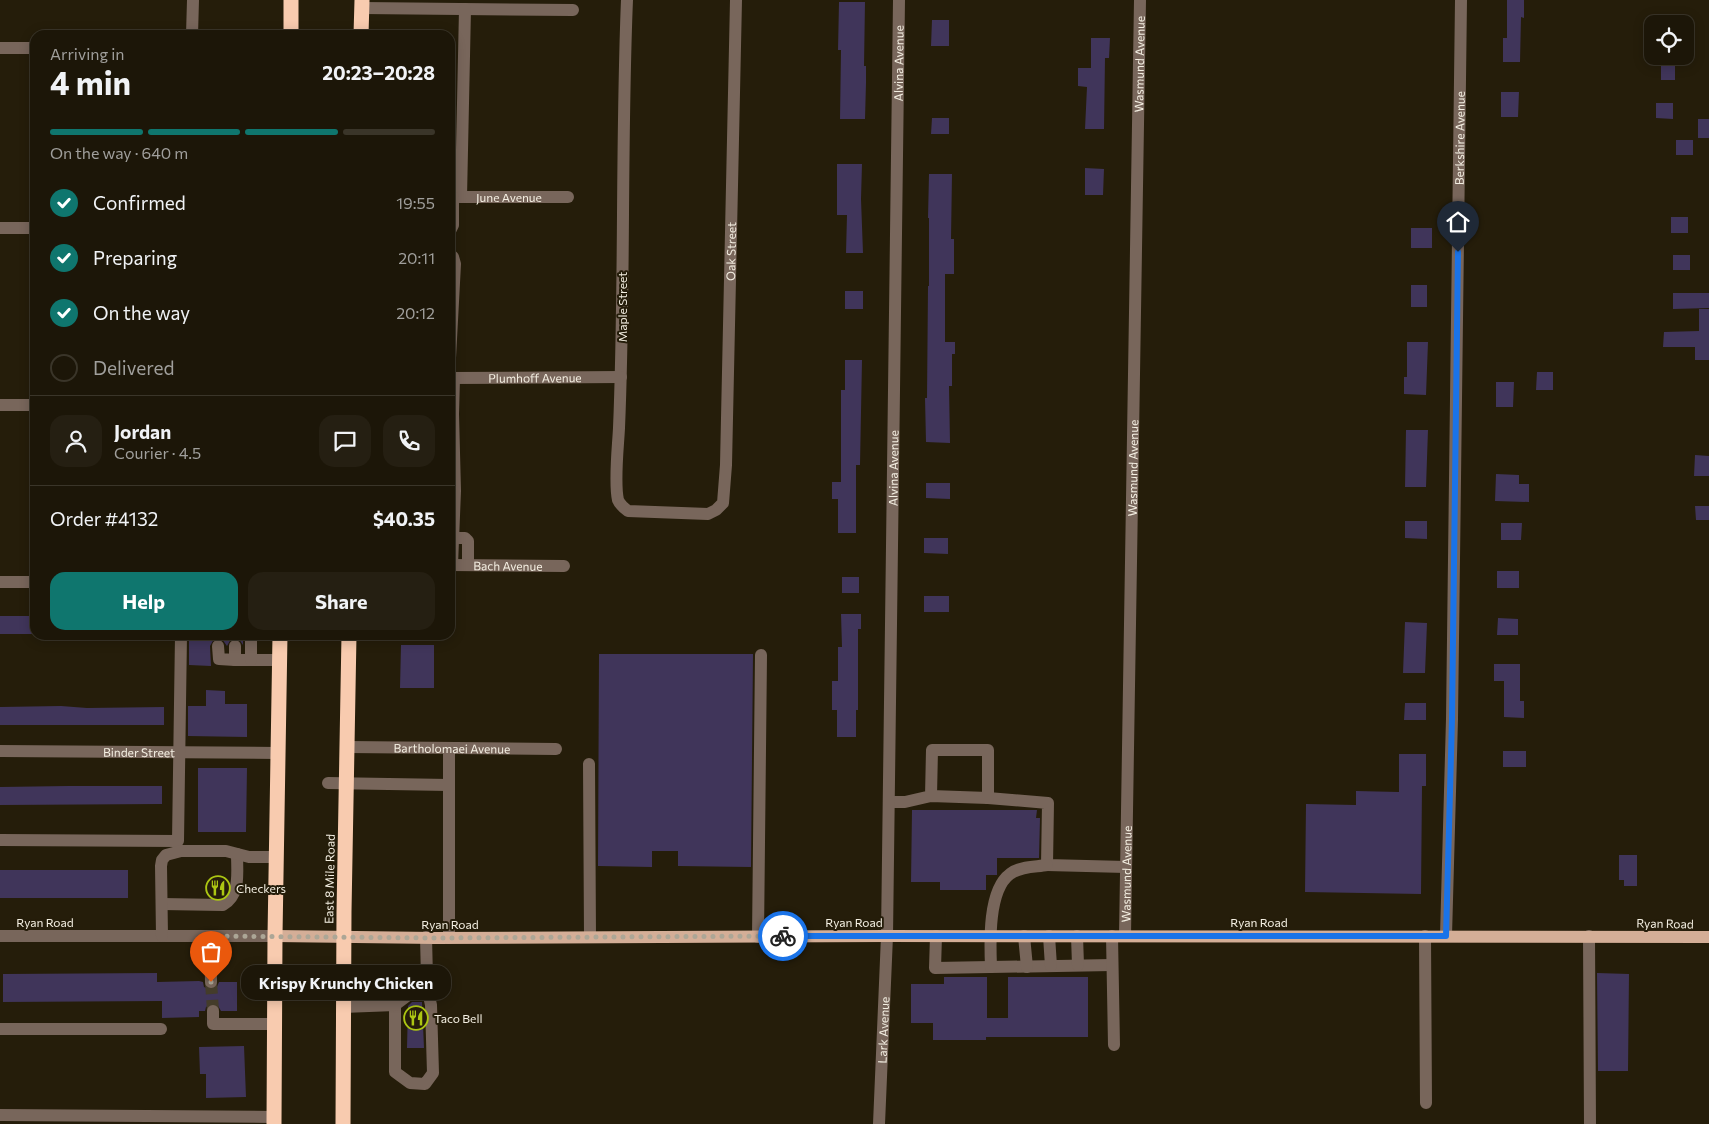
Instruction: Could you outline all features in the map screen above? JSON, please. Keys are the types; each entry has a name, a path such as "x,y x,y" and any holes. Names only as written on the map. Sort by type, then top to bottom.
{"highway":[{"path":"291,0 291,30"},
{"path":"361,30 362,4"},
{"path":"274,1121 280,640"},
{"name":"East 8 Mile Road","path":"343,1124 348,640"}],"main road":[{"name":"Ryan Road","path":"275,936 449,938 1589,936 1709,938"}],"street":[{"path":"192,30 193,0"},
{"name":"Maple Street","path":"627,0 621,377 617,471 618,501 628,511 708,514 716,510 722,503"},
{"name":"Oak Street","path":"722,503 726,464 736,0"},
{"name":"Alvina Avenue","path":"887,936 899,0"},
{"name":"Wasmund Avenue","path":"1114,1045 1112,965 1119,936 1126,867 1140,0"},
{"name":"Berkshire Avenue","path":"1446,936 1452,719 1461,0"},
{"path":"362,4 465,9 573,10"},
{"path":"455,197 465,9"},
{"path":"0,48 30,48"},
{"name":"June Avenue","path":"455,197 568,197"},
{"path":"0,228 30,228"},
{"name":"Plumhoff Avenue","path":"455,378 621,377"},
{"path":"0,405 30,405"},
{"path":"455,538 465,538 468,541 468,565"},
{"name":"Bach Avenue","path":"455,565 564,566"},
{"path":"0,582 30,582"},
{"path":"0,840 178,840 181,640"},
{"path":"251,640 251,660"},
{"path":"218,646 219,659 280,660"},
{"path":"235,646 235,660"},
{"path":"758,937 762,654"},
{"name":"Bartholomaei Avenue","path":"347,747 556,749"},
{"path":"449,748 449,938"},
{"path":"931,796 932,750 988,750 988,798"},
{"name":"Binder Street","path":"0,751 278,753"},
{"path":"589,764 590,937"},
{"path":"328,783 449,785"},
{"path":"889,802 905,802 931,796 1048,803 1047,865"},
{"path":"162,936 162,860 166,855 171,852 181,851 226,851 249,857 276,857"},
{"path":"162,904 223,905 230,901 235,894 237,886 237,854"},
{"path":"990,967 992,914 997,895 1009,874 1020,869 1047,865 1126,867"},
{"name":"Ryan Road","path":"0,936 275,936"},
{"path":"210,936 211,982"},
{"name":"Lark Avenue","path":"879,1124 887,936"},
{"path":"936,936 935,968 1112,965"},
{"path":"1024,936 1027,966"},
{"path":"1049,936 1051,966"},
{"path":"1077,936 1078,965"},
{"path":"1425,936 1426,1103"},
{"path":"1589,936 1590,1124"},
{"path":"395,1005 395,1072 410,1083 425,1084 433,1074 431,1005 429,996 431,983 427,978 426,937"},
{"path":"343,1007 395,1005 415,990 419,980 427,978"},
{"path":"415,990 429,996"},
{"path":"212,1011 213,1024 275,1024"},
{"path":"0,1029 161,1029"},
{"path":"0,1115 274,1121"}],"building":[{"path":"1507,0 1524,0 1524,18 1521,17 1520,62 1503,62 1503,38 1507,38"},
{"path":"839,2 865,2 865,119 840,119 841,50 838,50"},
{"path":"932,20 949,20 949,46 931,46"},
{"path":"1091,38 1110,38 1109,58 1105,58 1104,129 1085,129 1087,87 1078,86 1078,68 1091,68"},
{"path":"1661,65 1675,65 1675,80 1661,80"},
{"path":"1501,92 1519,92 1518,117 1501,117"},
{"path":"1656,103 1673,103 1673,119 1656,118"},
{"path":"932,118 949,118 949,134 931,134"},
{"path":"1698,119 1709,119 1709,138 1698,138"},
{"path":"1676,140 1693,140 1693,155 1676,155"},
{"path":"837,164 862,164 863,253 846,253 847,215 837,215"},
{"path":"1085,168 1104,169 1103,195 1085,195"},
{"path":"929,174 952,174 951,239 954,239 954,274 945,274 945,342 955,342 955,354 952,354 952,386 949,386 950,443 926,442"},
{"path":"1671,217 1688,217 1688,233 1671,233"},
{"path":"1411,228 1432,228 1432,248 1411,248"},
{"path":"1673,255 1690,255 1690,270 1673,270"},
{"path":"1411,285 1427,285 1427,307 1411,307"},
{"path":"845,291 863,291 863,309 845,309"},
{"path":"1673,293 1709,293 1709,308 1673,309"},
{"path":"1699,309 1709,309 1709,360 1695,360 1695,347 1663,347 1664,332 1699,331"},
{"path":"1407,342 1428,342 1426,395 1404,394 1404,377 1407,377"},
{"path":"845,360 862,360 860,465 856,465 856,533 838,533 838,499 832,499 832,482 841,482 841,390 845,390"},
{"path":"1537,372 1553,372 1553,390 1536,390"},
{"path":"1496,382 1514,382 1513,407 1496,407"},
{"path":"1406,430 1428,430 1426,487 1405,487"},
{"path":"1695,455 1709,456 1709,476 1694,476"},
{"path":"1496,474 1519,475 1519,484 1529,484 1529,502 1495,501"},
{"path":"926,483 950,483 950,499 926,498"},
{"path":"1695,506 1709,506 1709,520 1696,520"},
{"path":"1405,521 1427,521 1427,539 1405,538"},
{"path":"1501,523 1522,523 1521,540 1501,540"},
{"path":"924,538 948,538 948,554 924,553"},
{"path":"1497,571 1519,571 1519,588 1497,588"},
{"path":"842,577 859,577 859,593 842,593"},
{"path":"924,596 949,596 949,612 924,612"},
{"path":"841,614 861,614 861,629 858,629 856,737 837,737 837,710 832,710 832,681 838,681 838,647 842,647"},
{"path":"0,616 30,616 30,634 0,634"},
{"path":"1498,618 1518,619 1518,635 1497,635"},
{"path":"1405,622 1427,623 1425,673 1403,673"},
{"path":"189,640 213,640 210,646 211,666 189,665"},
{"path":"223,640 230,640 227,646"},
{"path":"401,645 434,645 434,688 400,688"},
{"path":"599,654 753,654 751,867 678,866 678,851 652,851 652,867 598,866"},
{"path":"1494,664 1520,664 1520,701 1524,701 1524,718 1504,717 1504,681 1494,681"},
{"path":"206,690 225,691 225,704 247,704 247,737 188,736 188,706 206,706"},
{"path":"1405,703 1426,703 1426,720 1404,720"},
{"path":"61,706 87,708 164,707 164,725 0,725 0,707"},
{"path":"1503,751 1526,751 1526,767 1503,767"},
{"path":"1399,754 1426,754 1426,786 1422,786 1421,894 1305,892 1306,804 1356,805 1356,791 1399,792"},
{"path":"198,768 247,768 246,832 198,832"},
{"path":"162,786 162,804 0,805 0,787"},
{"path":"912,810 1037,810 1036,818 1040,818 1039,858 997,858 997,875 986,875 986,890 940,890 940,882 911,882"},
{"path":"1619,855 1637,855 1637,886 1624,886 1624,880 1619,880"},
{"path":"0,870 128,870 128,898 0,898"},
{"path":"157,973 157,982 199,981 203,982 204,987 211,990 216,989 219,982 237,982 237,1011 221,1011 217,1004 213,1003 206,1007 205,1011 199,1011 199,1017 162,1018 162,1001 3,1002 3,974"},
{"path":"1597,973 1629,974 1628,1071 1598,1071"},
{"path":"944,977 987,977 987,1018 1008,1018 1008,977 1088,977 1088,1037 986,1037 986,1040 933,1040 933,1023 911,1023 911,984 944,984"},
{"path":"412,1002 422,1002 424,1048 407,1048 408,1006"},
{"path":"244,1046 246,1097 206,1098 206,1074 200,1074 199,1047"}],"tunnel":[{"path":"211,982 213,1011"}],"way so far":[{"path":"211,982 210,936 435,938 783,936"}],"place":[{"name":"Checkers","path":"218,888"},
{"name":"Krispy Krunchy Chicken","path":"211,982"},
{"name":"Taco Bell","path":"416,1018"}],"route":[{"path":"783,936 1446,936 1452,719 1458,252"}]}
